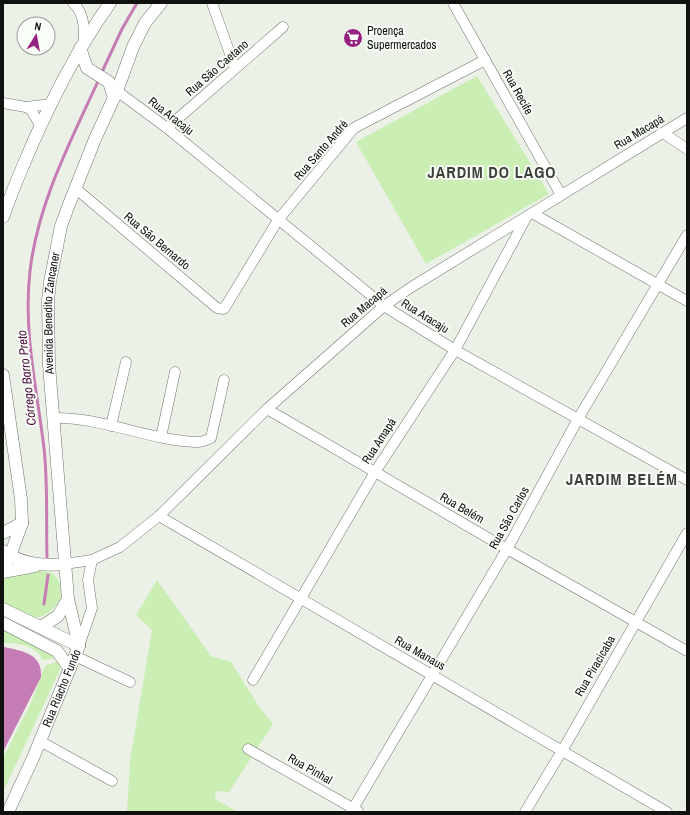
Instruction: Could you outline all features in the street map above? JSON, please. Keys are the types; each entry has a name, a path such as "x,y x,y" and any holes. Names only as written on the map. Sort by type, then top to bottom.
{"main road":[{"path":"3,217 40,125 82,44 110,3"},
{"name":"Avenida Benedito Zancaner","path":"77,651 68,598 49,364 48,301 50,282 61,226 95,138 112,88 122,77 132,47 145,23 161,3"},
{"path":"82,44 88,69 112,88"},
{"path":"68,70 88,69"},
{"path":"3,375 21,499 22,522 6,554 3,568"},
{"path":"3,533 13,529 22,522"},
{"path":"6,554 40,565"},
{"path":"3,572 40,565 65,564"},
{"path":"41,627 58,616 68,598"},
{"path":"3,608 41,627 77,651"},
{"path":"3,622 57,651 70,669"},
{"name":"Rua Riacho Fundo","path":"8,812 40,741 77,651"}],"street":[{"path":"73,3 79,8 82,16 82,44"},
{"path":"212,3 236,68"},
{"name":"Rua Recife","path":"453,3 561,195"},
{"name":"Rua São Caetano","path":"167,128 283,27"},
{"name":"Rua Santo André","path":"224,309 278,220 354,128 485,60"},
{"name":"Rua Aracaju","path":"112,88 167,128 384,306 455,350 687,480"},
{"path":"3,103 26,107 51,104"},
{"path":"26,107 31,110 40,125"},
{"name":"Rua Macapá","path":"65,564 92,560 120,548 159,516 267,409 384,306 410,288 687,118"},
{"path":"663,133 687,149"},
{"name":"Rua São Bernardo","path":"75,188 217,308 224,309"},
{"path":"529,215 687,301"},
{"name":"Rua Amapá","path":"253,680 375,472 455,350 529,215"},
{"name":"Rua São Carlos","path":"354,811 507,549 578,419 656,284 687,235"},
{"path":"112,426 126,362"},
{"path":"161,437 175,372"},
{"path":"54,418 73,418 161,437 197,442 210,438 224,380"},
{"name":"Rua Belém","path":"267,409 507,549 687,651"},
{"name":"Rua Manaus","path":"159,516 667,812"},
{"name":"Rua Piracicaba","path":"524,812 562,751 687,533"},
{"name":"Rua Riacho Fundo","path":"77,651 92,608 88,580 92,560"},
{"path":"77,651 130,682"},
{"path":"40,741 112,781"},
{"name":"Rua Pinhal","path":"248,749 354,811"}],"green space":[{"path":"477,76 549,194 426,264 356,142"},
{"path":"38,570 49,572 58,579 61,588 60,598 56,605 47,614 38,617 27,616 9,608 4,602 3,584 7,573"},
{"path":"157,580 211,656 231,662 258,705 273,724 229,792 216,791 215,799 238,812 127,812 130,761 152,630 136,615"},
{"path":"3,629 53,654 56,658 43,660 36,651 31,648 20,644 3,643"},
{"path":"58,661 60,667 59,672 3,792 3,758 30,705 45,666"}],"shaded area":[{"path":"4,647 25,652 35,658 41,669 41,677 3,752"}],"waterway":[{"name":"Córrego Barro Preto","path":"101,74 122,29 137,3"},
{"name":"Córrego Barro Preto","path":"47,557 44,448 32,360 28,316 30,271 34,245 48,196 67,149 99,79"},
{"path":"44,604 48,575"}],"place":[{"name":"Proença Supermercados","path":"353,38"}],"district":[{"name":"JARDIM DO LAGO","path":"492,172"},
{"name":"JARDIM BELÉM","path":"622,479"}]}
